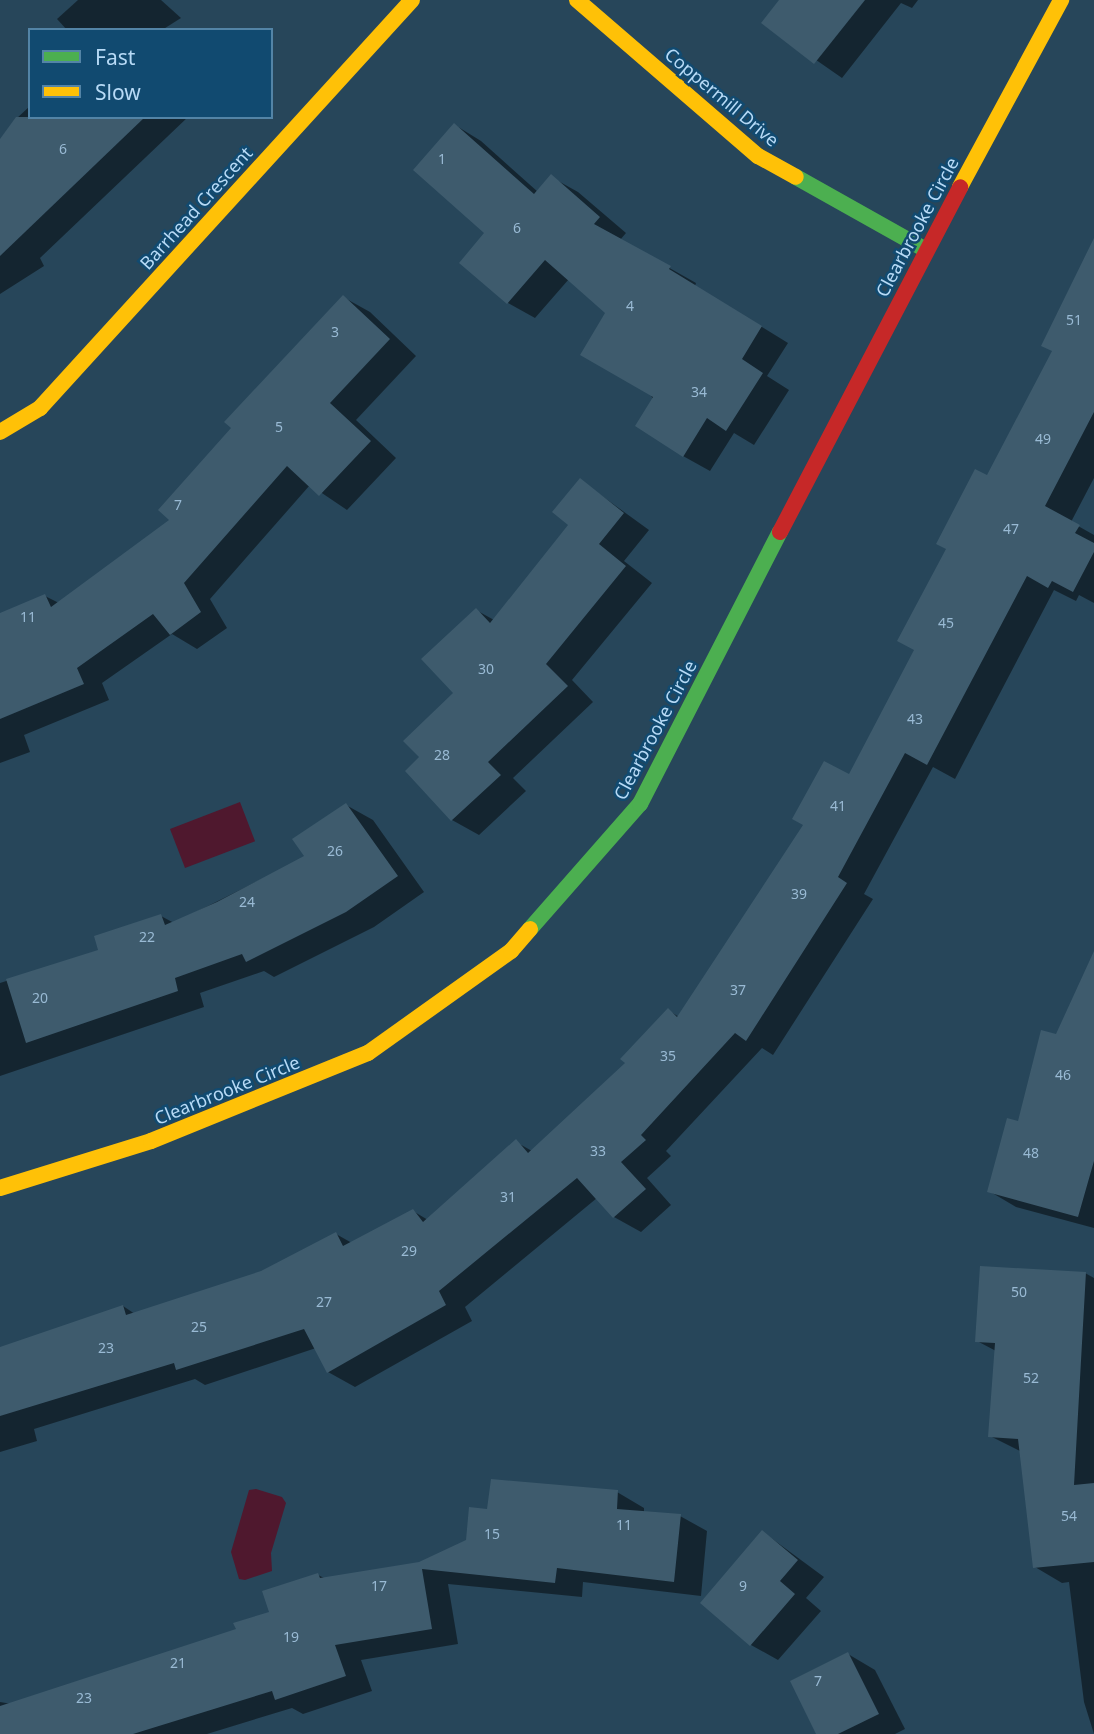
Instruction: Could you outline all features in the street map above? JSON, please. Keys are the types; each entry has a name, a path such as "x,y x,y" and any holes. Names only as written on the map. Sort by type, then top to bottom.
{"street":[{"name":"Barrhead Crescent","path":"0,432 40,408 412,0"},
{"name":"Coppermill Drive","path":"577,0 758,156 926,250"},
{"name":"Clearbrooke Circle","path":"0,1188 151,1141 368,1053 511,951 640,804 926,250 1061,0"}],"shaded area":[{"path":"240,802 255,841 185,868 170,829"},
{"path":"256,1489 282,1497 286,1503 271,1553 272,1571 245,1580 239,1579 231,1552 249,1490"}],"building":[{"path":"779,0 865,0 814,64 761,23"},
{"path":"16,117 143,119 0,256 0,139"},
{"path":"454,123 534,194 551,174 600,217 594,224 671,266 669,269 762,326 742,359 763,373 726,431 707,418 683,457 635,426 653,397 580,355 605,313 545,260 507,304 459,263 484,233 413,170"},
{"path":"1094,238 1094,412 1045,506 1080,525 1075,533 1094,543 1094,552 1073,592 1052,581 1048,588 1027,576 927,765 905,753 838,877 847,883 746,1041 735,1033 641,1135 646,1140 621,1162 646,1189 613,1218 577,1178 439,1291 446,1305 327,1373 304,1329 176,1370 174,1363 0,1416 0,1347 123,1305 126,1315 261,1271 336,1232 343,1246 413,1209 423,1222 516,1139 528,1153 625,1063 620,1059 668,1008 677,1017 803,825 792,819 824,761 849,774 914,650 897,641 946,549 936,544 975,469 987,475 1052,351 1041,346"},
{"path":"343,295 390,339 330,403 371,441 319,496 287,466 184,583 201,612 170,635 153,614 77,668 84,684 0,719 0,613 45,594 51,607 169,520 158,510 231,428 224,422"},
{"path":"580,478 624,513 599,544 626,566 546,664 568,686 488,762 501,775 451,821 405,771 419,757 403,741 453,693 421,659 476,608 490,623 568,525 552,512"},
{"path":"346,803 398,876 346,912 246,962 242,954 175,978 178,991 26,1043 6,979 98,950 94,936 161,914 165,925 217,902 304,856 292,839"},
{"path":"1094,951 1094,1161 1078,1217 987,1192 1007,1118 1018,1121 1041,1030 1056,1034"},
{"path":"980,1266 1086,1272 1074,1485 1094,1483 1094,1562 1033,1568 1018,1439 988,1437 995,1343 975,1342"},
{"path":"491,1479 618,1490 617,1509 681,1514 674,1582 557,1568 555,1583 422,1569 432,1629 335,1645 346,1676 275,1700 272,1691 133,1734 0,1734 0,1706 236,1629 233,1623 269,1612 262,1591 318,1573 320,1578 419,1562 466,1540 469,1507 487,1509"},
{"path":"762,1530 798,1560 780,1581 795,1594 750,1646 700,1603"},
{"path":"848,1652 879,1714 838,1734 816,1734 790,1681"}],"traffic: fast":[{"path":"796,177 926,250"},
{"path":"530,929 640,804 780,532"}],"traffic: slow":[{"path":"0,432 40,408 412,0"},
{"path":"577,0 758,156 796,177"},
{"path":"960,187 1061,0"},
{"path":"0,1188 151,1141 368,1053 511,951 530,929"}],"traffic: jam":[{"path":"780,532 960,187"}]}
